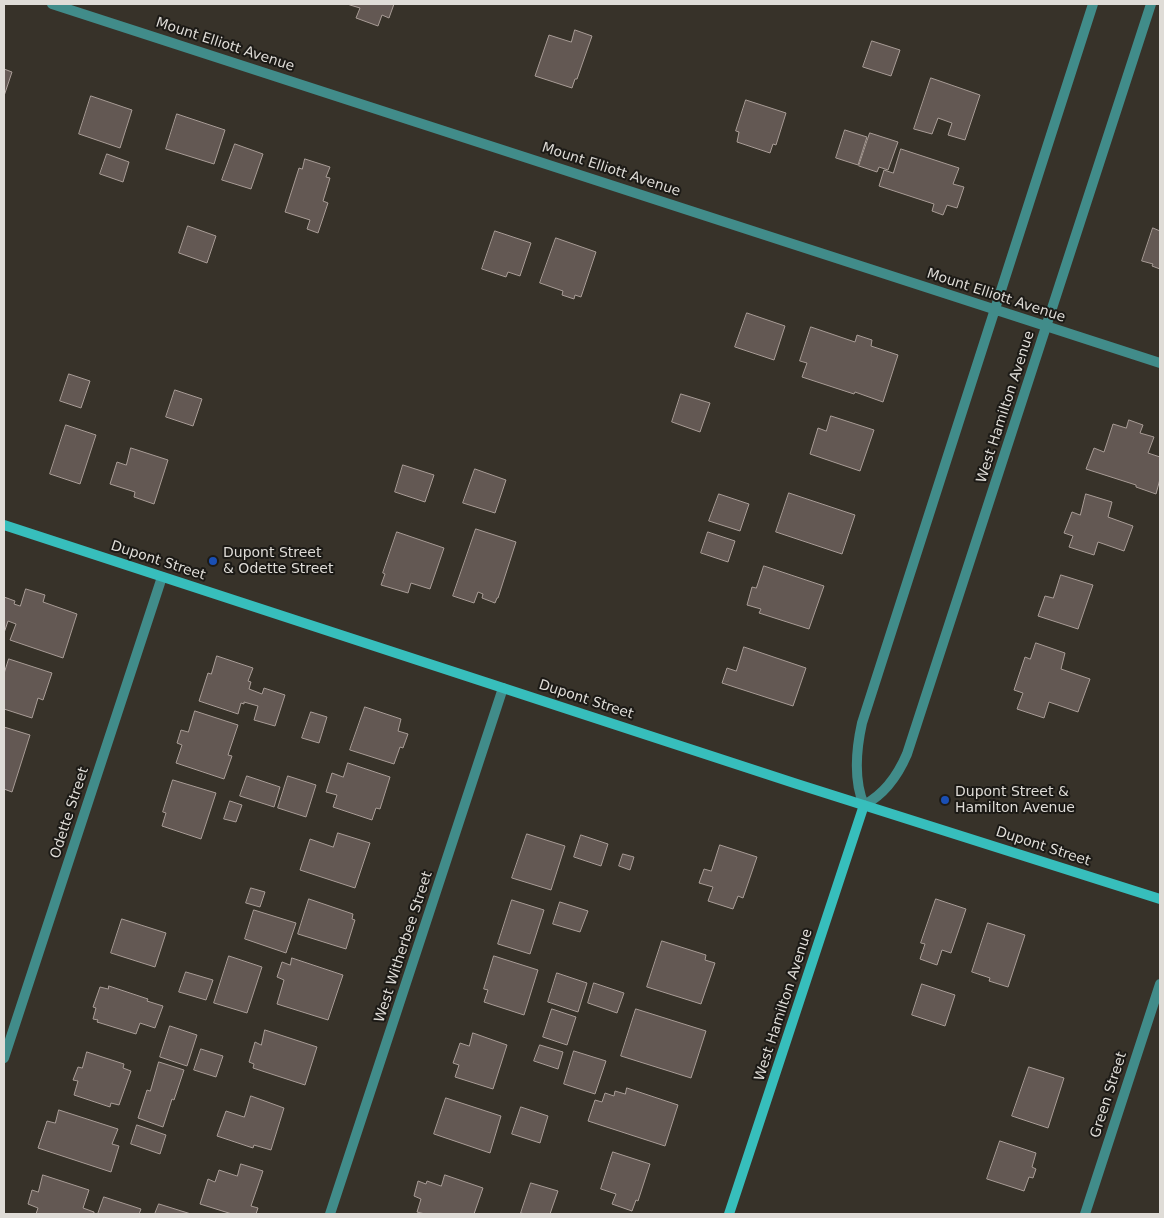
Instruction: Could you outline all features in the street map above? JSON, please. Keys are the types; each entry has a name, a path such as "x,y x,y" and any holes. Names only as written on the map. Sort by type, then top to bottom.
{"street":[{"name":"Mount Elliott Avenue","path":"52,4 1160,363"},
{"path":"864,805 859,789 857,769 857,748 862,723 1093,4"},
{"name":"West Hamilton Avenue","path":"729,1214 864,805 877,797 891,782 907,754 1152,4"},
{"name":"Dupont Street","path":"4,525 797,784 1160,899"},
{"name":"Odette Street","path":"4,1058 162,577"},
{"name":"West Witherbee Street","path":"330,1214 503,688"},
{"name":"Green Street","path":"1085,1214 1160,984"}],"building":[{"path":"351,4 394,4 389,18 382,15 378,26 356,18 360,8"},
{"path":"575,30 592,36 572,88 535,76 549,35 571,42"},
{"path":"872,41 900,50 891,76 863,67"},
{"path":"4,69 12,72 4,96"},
{"path":"931,78 980,95 965,140 948,135 952,123 938,118 932,134 914,129"},
{"path":"91,96 132,110 120,148 79,134"},
{"path":"746,100 786,113 776,145 773,144 770,153 737,142 739,132 736,131"},
{"path":"177,114 225,130 214,164 166,149"},
{"path":"845,130 867,137 858,165 836,158"},
{"path":"870,133 898,142 888,170 879,167 877,172 859,166"},
{"path":"235,144 263,154 251,189 222,180"},
{"path":"901,149 959,168 953,184 964,187 957,208 947,205 943,215 932,211 934,204 879,186 884,170 893,173"},
{"path":"107,154 129,162 123,182 100,174"},
{"path":"305,159 330,167 326,177 330,178 323,201 328,203 318,233 307,229 310,220 285,212 299,168 302,169"},
{"path":"188,226 216,236 207,263 179,253"},
{"path":"1153,228 1160,231 1160,269 1152,266 1153,264 1142,261"},
{"path":"495,231 531,243 520,276 508,272 506,277 482,269"},
{"path":"556,238 596,252 581,297 575,295 574,299 562,295 563,291 540,283"},
{"path":"747,313 785,326 774,360 735,347"},
{"path":"811,327 855,342 857,335 872,340 871,346 898,355 883,402 802,377 807,363 800,361"},
{"path":"69,374 90,381 81,408 60,401"},
{"path":"175,390 202,399 193,426 166,417"},
{"path":"681,394 710,403 700,432 672,422"},
{"path":"831,416 874,430 860,471 810,454 818,428 826,431"},
{"path":"1129,420 1143,425 1140,433 1154,437 1148,453 1160,457 1160,479 1156,494 1136,487 1136,485 1086,469 1094,448 1104,452 1113,424 1126,428"},
{"path":"66,425 96,435 80,484 50,474"},
{"path":"131,448 168,460 154,504 134,497 135,492 110,484 117,462 126,465"},
{"path":"403,465 434,475 425,502 395,492"},
{"path":"475,469 506,480 495,513 463,503"},
{"path":"789,493 855,515 842,554 776,532"},
{"path":"719,494 749,504 740,531 709,521"},
{"path":"1086,494 1112,502 1108,517 1133,526 1124,551 1098,542 1094,555 1069,547 1073,536 1064,533 1072,512 1080,515"},
{"path":"476,529 516,542 495,603 482,598 483,594 478,592 474,603 453,596"},
{"path":"397,532 444,548 430,589 411,583 408,593 381,585 385,574 383,573"},
{"path":"708,532 735,541 728,562 701,553"},
{"path":"764,566 824,586 809,629 759,613 761,609 747,605 752,587 756,588"},
{"path":"1061,575 1093,585 1078,629 1038,616 1045,596 1053,598"},
{"path":"26,589 45,595 43,602 77,614 63,658 10,640 16,624 8,621 4,633 4,597 15,601 14,604 20,606"},
{"path":"1036,643 1065,653 1061,669 1090,679 1078,712 1049,702 1044,718 1017,709 1023,693 1014,690 1025,657 1030,659"},
{"path":"744,647 806,668 793,706 722,683 727,668 736,671"},
{"path":"217,656 253,668 248,681 251,682 249,689 262,694 264,688 285,695 275,726 254,720 258,706 244,702 244,704 241,703 238,714 199,701 208,673 211,674"},
{"path":"9,659 52,673 43,700 38,698 32,718 4,709 4,674"},
{"path":"365,707 401,719 398,731 408,734 403,748 400,747 394,764 350,750"},
{"path":"195,711 238,725 228,755 232,756 224,779 176,763 182,745 177,743 181,730 188,732"},
{"path":"311,712 327,717 319,743 302,738"},
{"path":"4,727 30,735 12,792 4,789"},
{"path":"348,763 390,777 380,809 376,808 372,820 333,807 337,795 326,792 332,773 343,777"},
{"path":"247,776 280,787 274,807 240,796"},
{"path":"288,776 316,785 306,817 278,808"},
{"path":"173,780 216,793 201,839 162,826 166,813 163,812"},
{"path":"230,801 242,805 236,822 224,819"},
{"path":"338,833 370,843 355,888 300,870 310,839 333,847"},
{"path":"527,834 565,846 551,890 512,878"},
{"path":"581,835 608,844 601,866 574,857"},
{"path":"720,845 757,857 743,898 738,896 733,909 708,901 713,887 699,883 704,869 711,871"},
{"path":"623,854 634,857 630,870 619,866"},
{"path":"251,888 265,892 260,907 246,903"},
{"path":"309,899 353,914 352,919 355,920 346,949 298,934"},
{"path":"936,899 966,909 951,953 942,950 937,965 920,959 925,944 921,943"},
{"path":"512,900 544,910 530,954 498,944"},
{"path":"560,902 588,911 580,932 553,924"},
{"path":"254,910 296,923 286,953 245,939"},
{"path":"122,919 166,933 155,967 111,953"},
{"path":"988,923 1025,935 1008,987 989,981 990,978 972,972"},
{"path":"662,941 706,955 705,960 715,963 701,1004 647,987"},
{"path":"229,956 262,967 247,1013 214,1003"},
{"path":"494,956 538,970 524,1015 484,1002 488,990 484,989"},
{"path":"292,958 343,975 328,1020 277,1004 284,980 277,977 282,962 290,965"},
{"path":"186,972 213,980 206,1000 179,992"},
{"path":"557,973 587,983 578,1012 548,1002"},
{"path":"594,983 624,993 617,1013 588,1003"},
{"path":"922,984 955,995 945,1026 912,1015"},
{"path":"109,986 163,1006 155,1028 140,1023 136,1034 97,1022 98,1020 93,1019 96,1008 93,1007 100,987 108,989"},
{"path":"552,1009 576,1017 567,1045 543,1037"},
{"path":"636,1009 706,1031 691,1078 621,1056"},
{"path":"170,1026 197,1035 187,1066 160,1057"},
{"path":"265,1030 317,1047 305,1085 253,1068 254,1064 249,1062 255,1042 261,1045"},
{"path":"473,1033 507,1045 493,1089 455,1077 459,1065 453,1063 460,1043 469,1046"},
{"path":"540,1045 563,1052 558,1069 534,1061"},
{"path":"201,1049 223,1056 216,1077 194,1070"},
{"path":"574,1051 606,1061 595,1094 564,1084"},
{"path":"87,1052 124,1064 123,1068 131,1071 119,1105 111,1103 110,1107 74,1095 78,1081 73,1080 78,1067 82,1068"},
{"path":"159,1062 184,1070 163,1127 138,1118 147,1090 150,1091"},
{"path":"1029,1067 1064,1078 1048,1128 1012,1116"},
{"path":"627,1088 678,1105 665,1146 588,1121 595,1100 602,1102 605,1093 614,1096 615,1091 625,1094"},
{"path":"251,1096 284,1108 271,1150 254,1145 253,1148 217,1136 226,1111 244,1117"},
{"path":"446,1098 501,1116 490,1153 434,1134"},
{"path":"521,1107 548,1116 540,1143 512,1134"},
{"path":"59,1110 118,1129 112,1144 119,1146 111,1172 38,1148 47,1121 55,1123"},
{"path":"137,1125 166,1135 160,1154 131,1144"},
{"path":"1000,1141 1036,1153 1032,1167 1036,1169 1033,1178 1029,1177 1024,1191 987,1179"},
{"path":"613,1152 650,1164 638,1201 636,1200 632,1211 612,1204 616,1194 601,1189"},
{"path":"241,1164 263,1171 251,1206 258,1208 256,1214 232,1214 200,1204 208,1179 215,1182 219,1170 237,1176"},
{"path":"43,1175 89,1190 83,1208 94,1212 94,1214 36,1214 38,1208 28,1204 32,1190 38,1192"},
{"path":"445,1175 483,1188 474,1214 425,1214 417,1212 421,1199 414,1196 418,1181 426,1184 427,1181 441,1186"},
{"path":"531,1183 558,1191 550,1214 521,1213"},
{"path":"104,1197 141,1209 139,1214 98,1214"},
{"path":"159,1204 191,1214 155,1214"}],"place":[{"name":"Dupont Street & Odette Street","path":"213,561"},
{"name":"Dupont Street & Hamilton Avenue","path":"945,800"}]}
